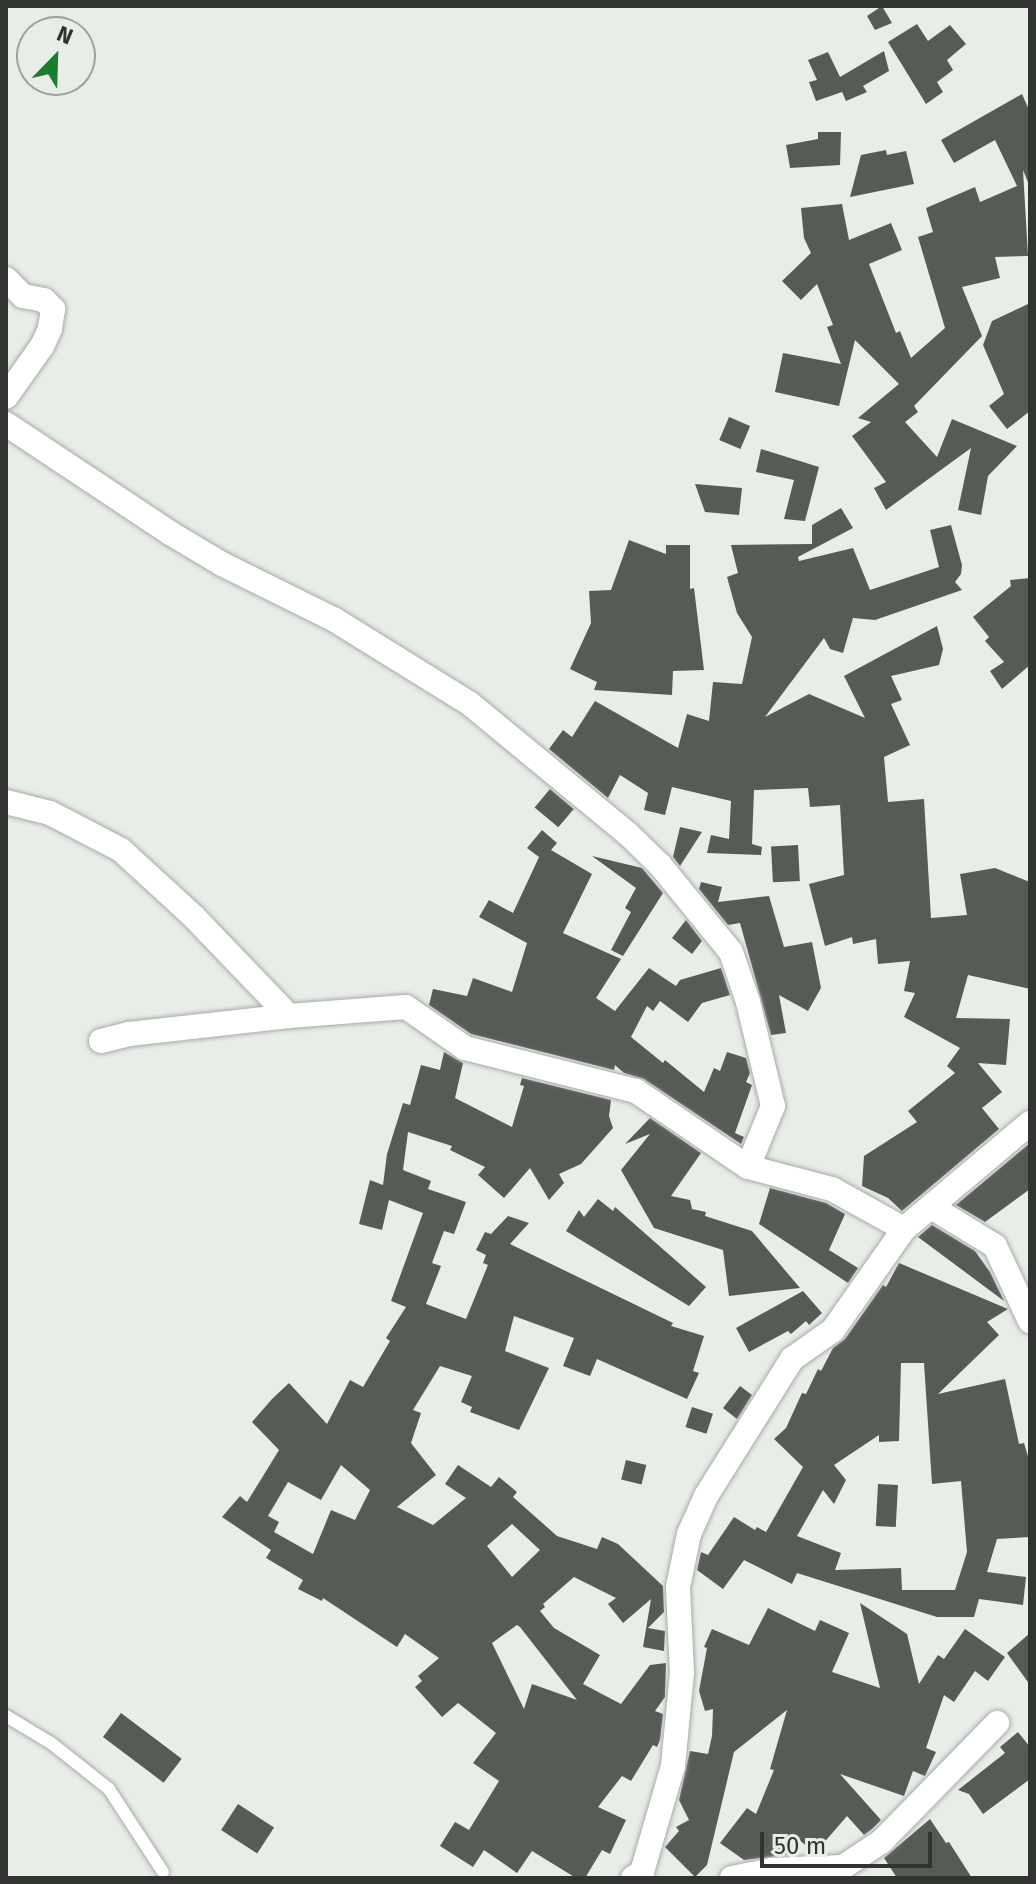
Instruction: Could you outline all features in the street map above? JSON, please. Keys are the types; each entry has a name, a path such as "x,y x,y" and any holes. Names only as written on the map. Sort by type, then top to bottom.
{"street":[{"path":"6,279 23,296 44,300 53,309 50,329 42,346 6,397"},
{"path":"6,424 183,541 335,620 469,703 628,834 660,865 731,952 748,1002 773,1106 748,1167"},
{"path":"6,802 50,813 121,850 194,917 289,1016"},
{"path":"101,1041 129,1034 289,1016 406,1007 465,1048 600,1079 636,1091 748,1167 832,1189 904,1229"},
{"path":"641,1876 673,1766 682,1673 678,1587 689,1534 724,1463 792,1359 833,1330 904,1229 933,1208 1030,1123"},
{"path":"933,1208 995,1246 1030,1321"},
{"path":"732,1878 772,1870 843,1867 882,1841 997,1723"}],"lane":[{"path":"6,1716 51,1743 109,1789 163,1872"}],"building":[{"path":"882,6 892,23 875,30 867,16"},
{"path":"917,24 928,41 950,25 966,44 947,60 953,70 937,82 943,92 926,104 888,42"},
{"path":"884,51 889,71 863,86 867,92 846,101 842,92 816,101 809,82 817,80 808,60 828,52 840,77"},
{"path":"1022,94 1030,112 1030,187 1023,170 1028,256 995,257 1000,278 962,287 982,336 914,406 918,412 905,422 937,457 952,419 1017,446 988,476 981,515 958,510 971,448 886,510 874,488 886,482 852,436 871,422 858,418 899,384 855,340 839,406 775,392 783,353 841,364 827,327 833,325 817,284 801,300 782,281 811,253 804,238 801,208 842,204 849,240 891,223 902,250 869,264 896,333 900,331 911,358 945,328 918,237 933,232 926,208 975,187 980,202 1017,186 995,140 954,163 941,140"},
{"path":"818,132 841,132 840,165 790,168 786,145 818,139"},
{"path":"886,150 887,155 906,151 914,184 850,197 861,155"},
{"path":"1030,303 1030,411 1007,429 989,406 1004,394 983,345 992,321"},
{"path":"729,417 750,426 740,449 719,440"},
{"path":"761,449 819,467 805,521 784,519 794,480 756,472"},
{"path":"695,484 742,488 739,515 705,512"},
{"path":"841,508 853,528 798,557 799,561 853,548 870,590 939,567 930,530 951,525 962,565 961,574 955,582 962,590 875,620 853,618 843,653 830,649 824,638 765,717 809,694 865,718 844,676 937,626 943,649 939,665 891,676 902,700 891,704 910,745 884,757 888,802 924,799 931,918 967,915 960,874 995,868 1030,882 1030,989 968,975 956,1018 1010,1019 1006,1065 978,1063 1002,1092 982,1108 999,1129 902,1211 888,1198 862,1186 864,1156 917,1122 908,1111 955,1073 947,1066 960,1048 904,1017 915,993 904,991 910,961 878,964 876,939 853,944 852,937 825,946 809,884 844,875 840,805 810,807 808,788 754,790 752,844 762,847 761,855 707,853 711,835 729,839 731,801 672,787 665,815 644,810 648,793 620,775 608,798 549,749 563,730 572,737 595,701 678,748 687,714 709,721 713,682 742,684 752,637 737,613 727,577 738,573 731,545 812,544 812,525"},
{"path":"629,540 666,554 666,545 690,545 690,589 694,588 704,670 673,671 672,695 594,690 597,682 570,669 591,623 589,591 611,590"},
{"path":"1030,578 1030,665 1002,689 990,671 1004,662 985,641 989,637 973,617 1011,586 1010,580"},
{"path":"550,789 574,809 558,827 535,807"},
{"path":"680,827 702,832 680,866 673,857"},
{"path":"542,830 557,843 551,850 592,874 563,933 621,959 596,998 615,1011 649,968 676,986 680,980 721,968 730,995 702,1003 688,1022 660,1001 653,1011 647,1006 631,1037 704,1092 714,1068 720,1071 727,1052 746,1058 750,1073 746,1082 752,1085 735,1133 744,1137 741,1144 644,1079 624,1073 615,1065 614,1070 471,1034 429,1005 433,989 467,996 473,978 512,992 527,943 479,917 489,900 513,913 539,857 527,848"},
{"path":"798,845 800,881 773,882 771,846"},
{"path":"592,856 642,868 663,893 623,956 611,950 631,912 625,908 636,888"},
{"path":"701,882 722,887 718,902 769,896 784,947 812,942 821,988 808,1011 779,995 786,1033 771,1035 740,923 728,925 699,889"},
{"path":"686,920 702,941 692,954 672,938"},
{"path":"444,1052 463,1063 455,1098 512,1127 524,1086 520,1085 522,1078 611,1100 609,1116 613,1128 581,1164 559,1174 564,1183 549,1200 530,1168 504,1198 478,1175 485,1167 450,1150 452,1146 408,1132 403,1170 431,1181 428,1189 466,1202 454,1234 444,1231 432,1263 441,1266 426,1304 466,1319 488,1265 483,1263 486,1255 476,1250 485,1232 491,1234 508,1216 529,1223 510,1244 673,1323 671,1326 704,1336 693,1371 699,1373 687,1399 597,1359 590,1376 563,1366 574,1338 514,1316 505,1351 549,1368 519,1430 470,1412 472,1407 461,1402 472,1376 440,1366 413,1410 421,1413 411,1443 436,1475 397,1507 433,1525 466,1498 445,1484 458,1465 491,1487 499,1477 517,1492 513,1497 557,1536 597,1549 602,1537 618,1544 663,1586 664,1612 648,1628 665,1631 664,1651 643,1647 651,1599 623,1623 608,1604 616,1598 574,1577 543,1604 545,1607 540,1611 554,1628 600,1655 583,1684 621,1704 650,1665 666,1663 665,1697 655,1711 663,1714 660,1740 657,1747 653,1745 631,1781 622,1776 598,1807 626,1820 610,1854 602,1850 585,1878 576,1878 532,1851 517,1873 484,1850 473,1867 440,1846 455,1822 469,1830 499,1781 473,1763 496,1733 458,1703 442,1717 415,1687 422,1681 418,1676 439,1658 405,1634 397,1647 323,1598 322,1601 298,1589 303,1580 266,1558 271,1550 222,1517 240,1496 247,1502 279,1450 252,1422 272,1399 289,1383 327,1424 350,1380 363,1387 390,1341 386,1338 406,1307 391,1301 423,1213 389,1200 382,1230 359,1224 370,1180 383,1185 387,1154 403,1103 410,1105 421,1065 440,1070","holes":["341,1465 370,1490 355,1520 331,1510 313,1554 274,1532 279,1522 268,1516 288,1482 321,1500","512,1524 540,1550 512,1577 487,1546","517,1625 520,1627 577,1700 532,1684 524,1709 492,1643"]},
{"path":"650,1118 701,1153 671,1196 690,1200 692,1209 706,1212 705,1216 752,1231 800,1288 729,1296 723,1250 654,1228 621,1170 650,1134 625,1144"},
{"path":"1030,1143 1030,1189 985,1222 956,1205"},
{"path":"770,1188 826,1203 845,1214 829,1250 858,1268 848,1283 759,1224"},
{"path":"598,1199 613,1211 615,1207 706,1287 689,1306 566,1231 579,1210 584,1217"},
{"path":"932,1225 975,1251 990,1272 1004,1301 918,1237"},
{"path":"899,1263 1008,1309 987,1322 999,1335 938,1394 1005,1379 1019,1444 1024,1443 1030,1463 1030,1537 997,1539 987,1572 1026,1577 1023,1605 979,1599 974,1617 937,1617 797,1573 792,1584 744,1560 723,1589 697,1570 701,1552 708,1555 734,1517 755,1530 757,1527 766,1532 803,1467 774,1439 786,1428 802,1393 806,1394 833,1348 845,1339 883,1285 886,1287","holes":["901,1363 924,1363 932,1484 961,1481 967,1552 955,1590 902,1590 901,1568 835,1570 841,1553 797,1536 823,1490 834,1504 846,1480 834,1465 879,1435 879,1442 899,1441"]},
{"path":"803,1291 822,1313 809,1325 806,1321 791,1334 788,1331 749,1352 736,1328"},
{"path":"740,1386 752,1395 737,1419 723,1408"},
{"path":"692,1407 713,1414 706,1434 686,1427"},
{"path":"626,1460 646,1465 642,1484 621,1479"},
{"path":"878,1484 898,1485 896,1527 876,1526"},
{"path":"860,1603 907,1634 919,1684 938,1655 944,1659 965,1629 1005,1657 988,1681 975,1671 954,1702 944,1695 926,1748 936,1752 925,1776 913,1771 904,1796 840,1774 881,1820 872,1829 864,1835 847,1816 815,1853 792,1834 794,1854 744,1860 720,1843 747,1808 756,1814 774,1770 770,1769 787,1710 734,1752 707,1865 695,1877 665,1847 679,1831 676,1827 689,1820 679,1800 690,1751 708,1754 712,1736 713,1709 705,1711 699,1691 707,1648 704,1647 712,1629 749,1645 768,1608 815,1631 820,1620 849,1633 832,1672 880,1688"},
{"path":"1030,1633 1030,1685 1007,1653"},
{"path":"121,1713 182,1759 164,1783 103,1737"},
{"path":"1018,1732 1030,1747 1030,1779 983,1814 969,1794 958,1790 1005,1753 1000,1747"},
{"path":"238,1804 274,1827 257,1853 221,1830"},
{"path":"930,1819 972,1878 897,1878 884,1858"}]}
